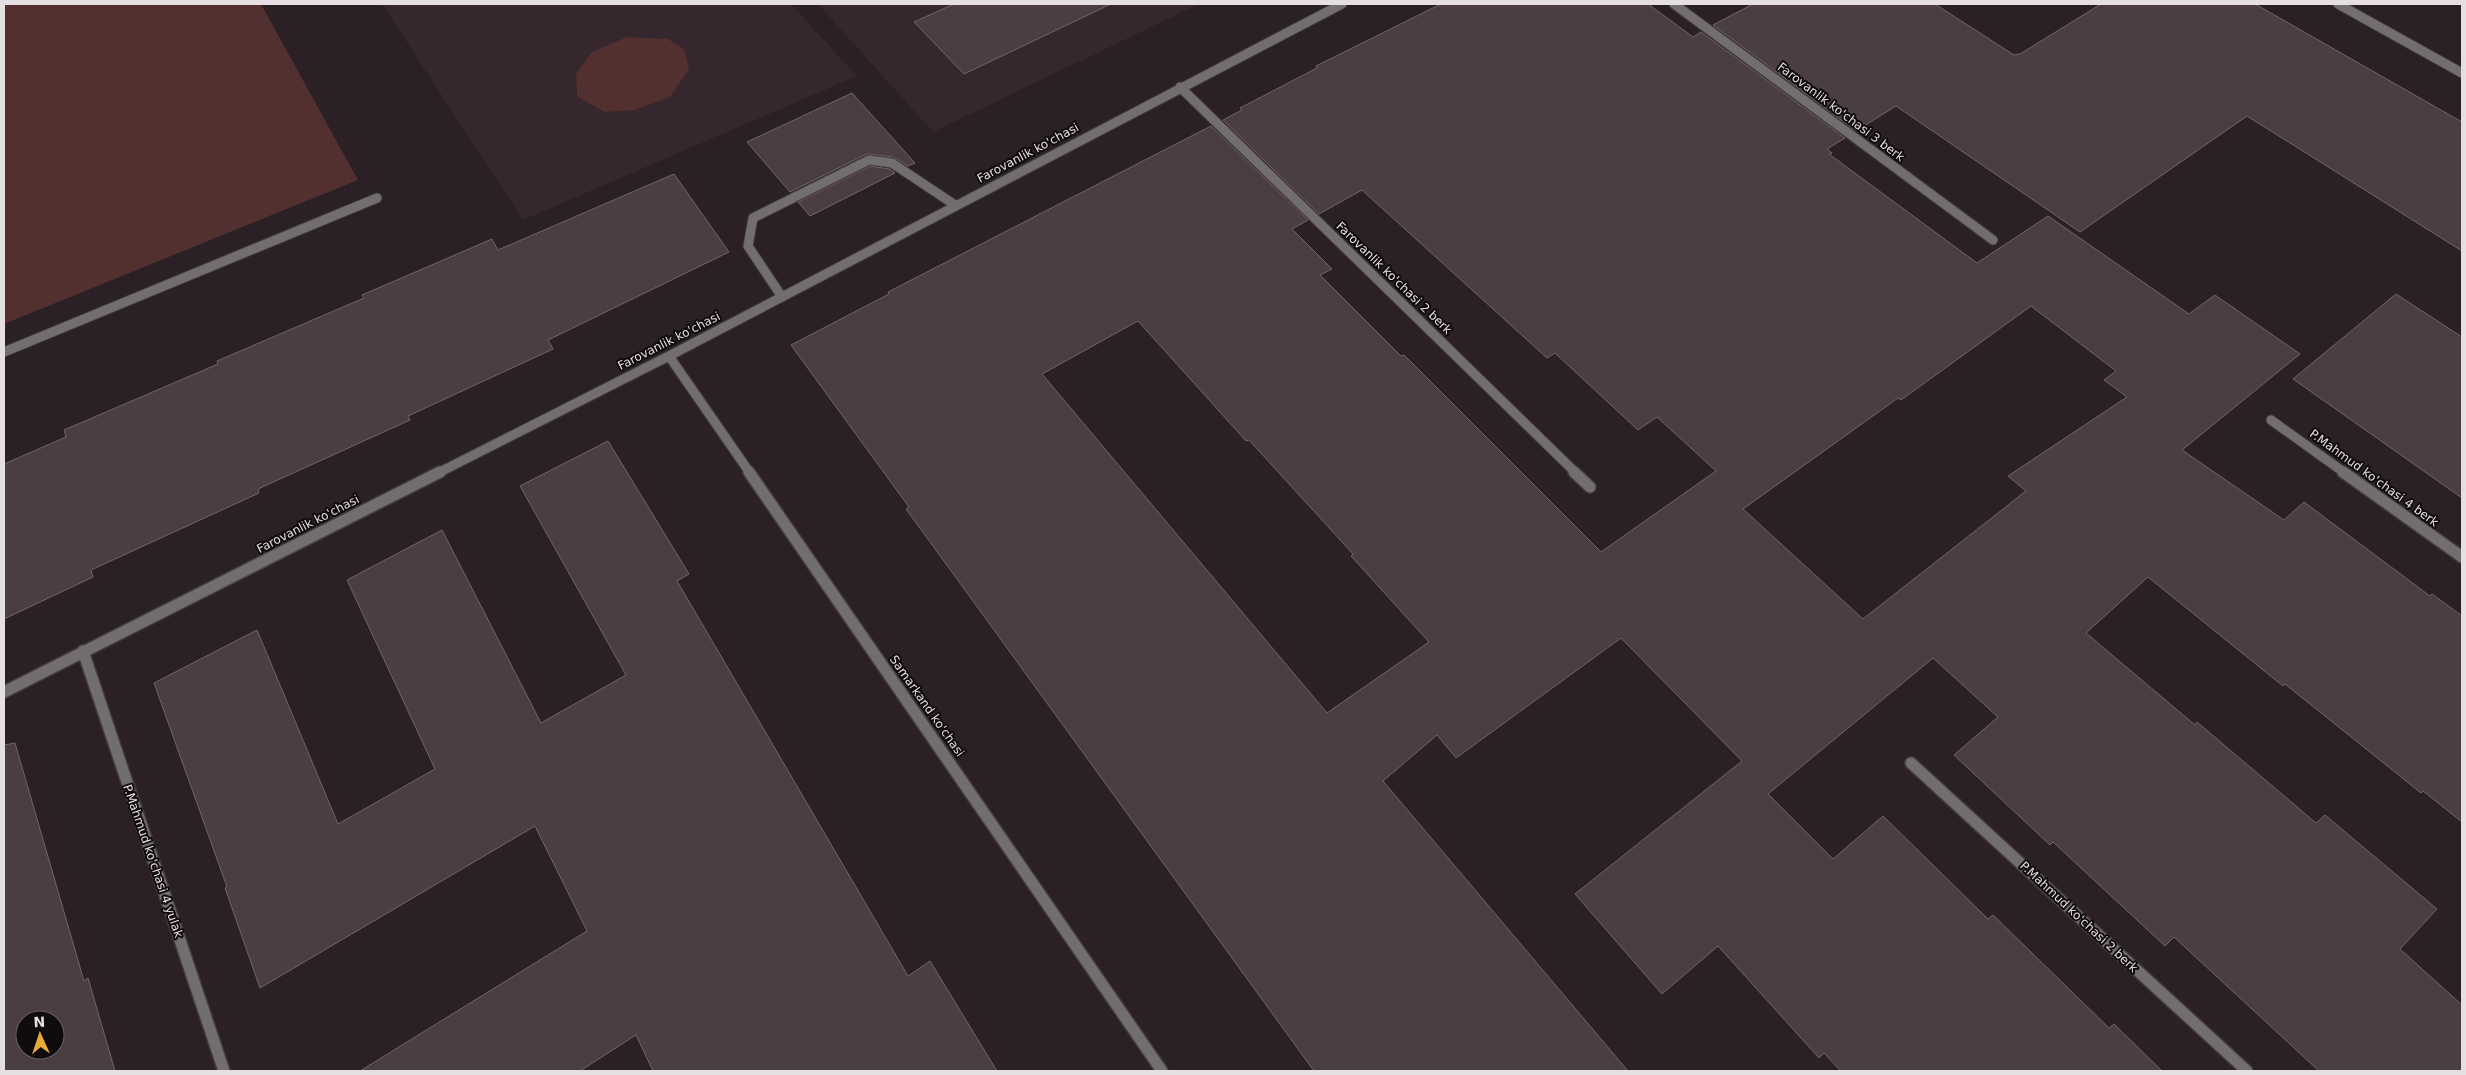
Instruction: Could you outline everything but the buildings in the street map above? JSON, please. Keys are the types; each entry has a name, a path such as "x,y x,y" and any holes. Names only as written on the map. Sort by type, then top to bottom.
{"street":[{"name":"Farovanlik ko'chasi","path":"4,692 669,356 1180,87 1342,4"},
{"name":"Farovanlik ko'chasi 3 berk","path":"1674,4 1993,240"},
{"path":"2338,4 2462,73"},
{"name":"Farovanlik ko'chasi 2 berk","path":"1180,87 1590,487"},
{"path":"782,297 748,246 753,218 869,160 892,163 955,205"},
{"path":"4,352 377,198"},
{"name":"Samarkand ko'chasi","path":"669,356 1162,1071"},
{"name":"P.Mahmud ko'chasi 4 berk","path":"2271,420 2462,557"},
{"name":"P.Mahmud ko'chasi 4 yulak","path":"83,652 224,1071"},
{"name":"P.Mahmud ko'chasi 2 berk","path":"1911,763 2247,1071"}],"shaded area":[{"path":"4,4 261,4 358,180 4,324"},
{"path":"382,4 791,4 857,76 523,220"},
{"path":"818,4 1199,4 933,132"},
{"path":"627,37 668,39 684,49 689,69 670,97 635,110 604,112 577,96 576,74 592,52"}]}
